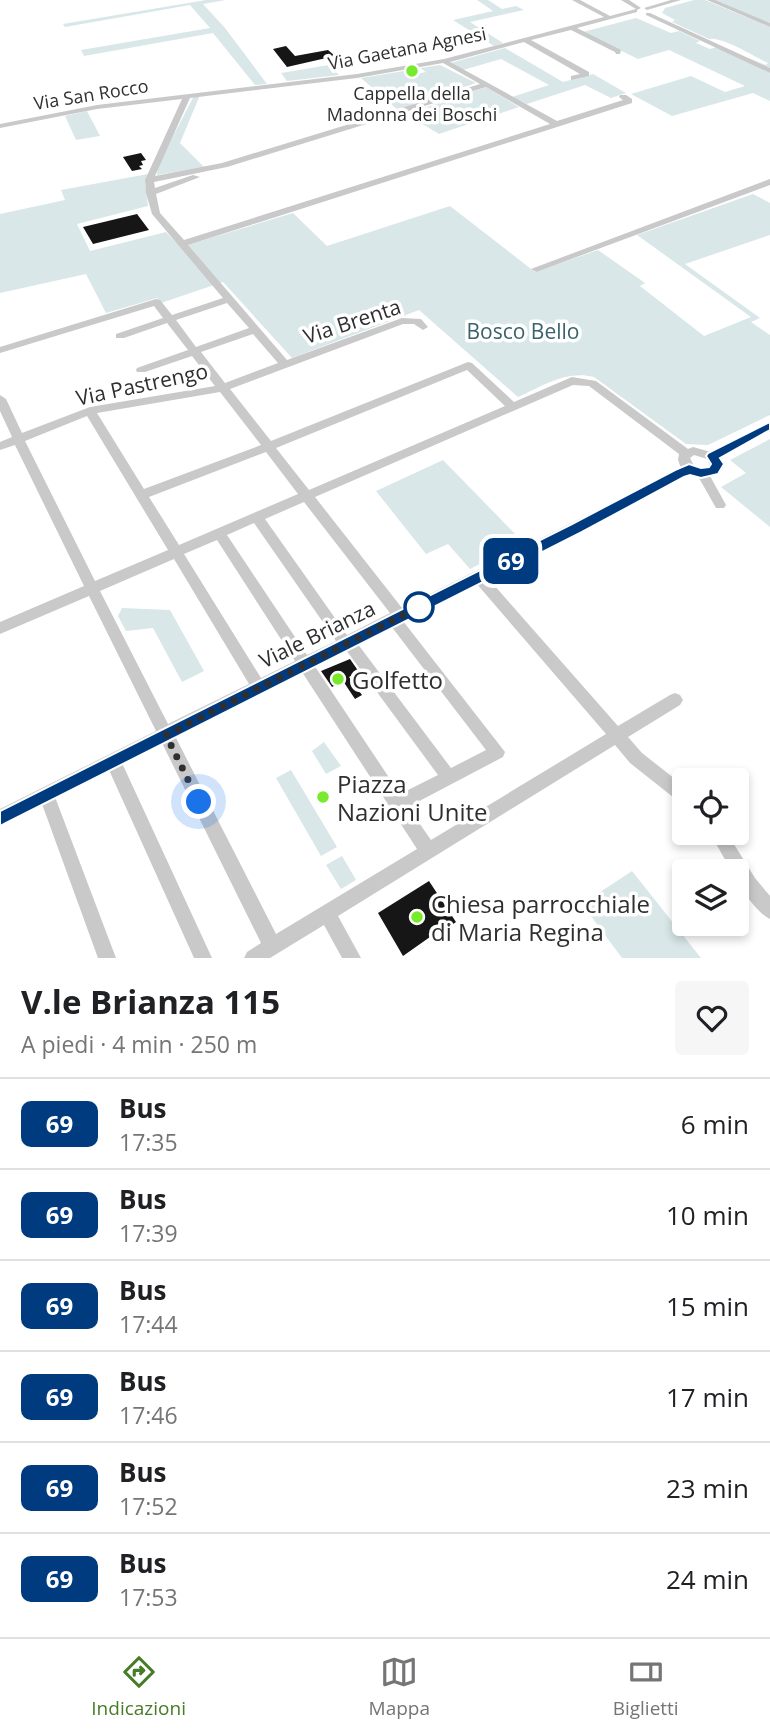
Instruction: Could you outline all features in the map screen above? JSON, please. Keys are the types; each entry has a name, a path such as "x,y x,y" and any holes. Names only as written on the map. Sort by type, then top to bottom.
{"street":[{"path":"575,0 610,18"},
{"path":"624,0 770,71"},
{"name":"Via Gaetana Agnesi","path":"188,94 357,76 444,61 678,0"},
{"path":"710,0 770,25"},
{"path":"572,28 619,51 618,53"},
{"path":"525,40 586,74 574,78"},
{"path":"444,61 558,125"},
{"path":"150,193 224,165 486,85"},
{"path":"188,94 149,180 156,214 229,299 289,362"},
{"name":"Via San Rocco","path":"0,126 97,107 188,94"},
{"path":"182,244 629,100 623,97"},
{"path":"149,180 224,165"},
{"path":"536,268 770,182"},
{"path":"120,336 229,299"},
{"path":"0,350 156,302 306,495 496,752 397,804"},
{"name":"Via Brenta","path":"289,362 402,321 417,321 423,327"},
{"path":"141,370 256,329"},
{"name":"Via Pastrengo","path":"0,446 90,411 222,388 289,362"},
{"path":"141,495 268,447 468,365 512,406"},
{"path":"0,628 568,382 584,380 592,383 686,453"},
{"path":"0,399 17,439 272,946"},
{"path":"90,411 259,687"},
{"path":"712,456 770,426"},
{"path":"686,453 698,450 712,456 717,464 716,468 696,471"},
{"path":"686,453 683,460 696,471 720,505"},
{"name":"Viale Brianza","path":"0,817 696,471"},
{"path":"256,516 347,643 449,777"},
{"path":"219,533 428,851"},
{"path":"480,577 636,758 672,786"},
{"path":"253,958 675,700"},
{"path":"113,761 203,958"},
{"path":"46,794 107,958"},
{"path":"725,845 749,884 770,910"},
{"path":"327,913 352,958"}],"green space":[{"path":"206,0 226,0 203,4 225,28 267,84 255,85 213,33 84,56 81,50 210,28 190,5 65,27 63,24"},
{"path":"477,0 488,0 502,9 516,6 524,10 470,22 503,43 494,46 453,20 493,11"},
{"path":"694,0 705,0 770,27 770,68 743,56 766,65 768,63 739,48 709,39 672,22 675,20 662,13 665,8"},
{"path":"713,0 770,0 770,24"},
{"path":"636,18 671,33 679,31 700,41 696,43 710,49 717,47 770,73 770,101 753,93 672,116 631,94 691,76 725,92 745,86 669,50 638,59 583,32"},
{"path":"505,48 563,82 593,74 626,93 611,98 585,85 527,104 512,97 549,85 501,59 463,70 450,63"},
{"path":"329,65 339,75 287,81 281,73"},
{"path":"440,65 476,83 398,110 361,78 404,71 412,75 426,72 420,68"},
{"path":"486,87 519,107 439,134 406,114"},
{"path":"200,95 180,143 204,167 157,175 158,165 194,96"},
{"path":"87,111 100,136 76,140 65,116"},
{"name":"Bosco Bello","path":"148,174 145,183 148,206 77,224 90,251 166,232 181,247 293,213 327,246 450,206 535,272 598,250 645,283 640,286 704,336 751,317 637,235 753,194 770,203 770,235 685,264 760,318 751,322 770,335 770,415 708,445 686,444 594,377 564,377 518,397 419,310 292,358 223,282 161,303 157,298 106,313 86,274 0,293 0,214 65,200 61,190"},
{"path":"770,439 770,527 721,487 746,473 730,460"},
{"path":"443,460 523,542 470,569 448,544 426,554 376,491"},
{"path":"122,608 170,610 204,671 182,682 153,628 126,631 118,616"},
{"path":"324,742 341,766 326,774 312,751"},
{"path":"291,770 337,847 321,856 276,778"},
{"path":"342,856 356,880 341,889 326,865"},
{"path":"632,871 672,921 672,936 684,936 701,958 622,958 582,904"}],"building":[{"path":"286,46 295,56 328,50 335,56 287,67 273,49"},
{"path":"141,153 146,160 141,161 143,165 139,166 142,169 132,171 123,157"},
{"path":"137,214 149,230 93,244 83,227"},
{"name":"Golfetto","path":"350,659 359,672 349,677 362,695 355,699 343,681 332,687 321,671"},
{"name":"Chiesa parrocchiale di Maria Regina","path":"429,881 456,922 449,927 447,925 403,956 378,913"}],"bus line":[{"name":"69","path":"0,817 577,528 689,469 701,473 714,471 717,464 712,456 770,426"}],"place":[{"name":"Cappella della Madonna dei Boschi","path":"412,71"},
{"name":"Golfetto","path":"338,679"},
{"name":"Piazza Nazioni Unite","path":"323,797"},
{"name":"Chiesa parrocchiale di Maria Regina","path":"417,917"}],"route":[{"path":"199,802 166,735 419,607"}]}
